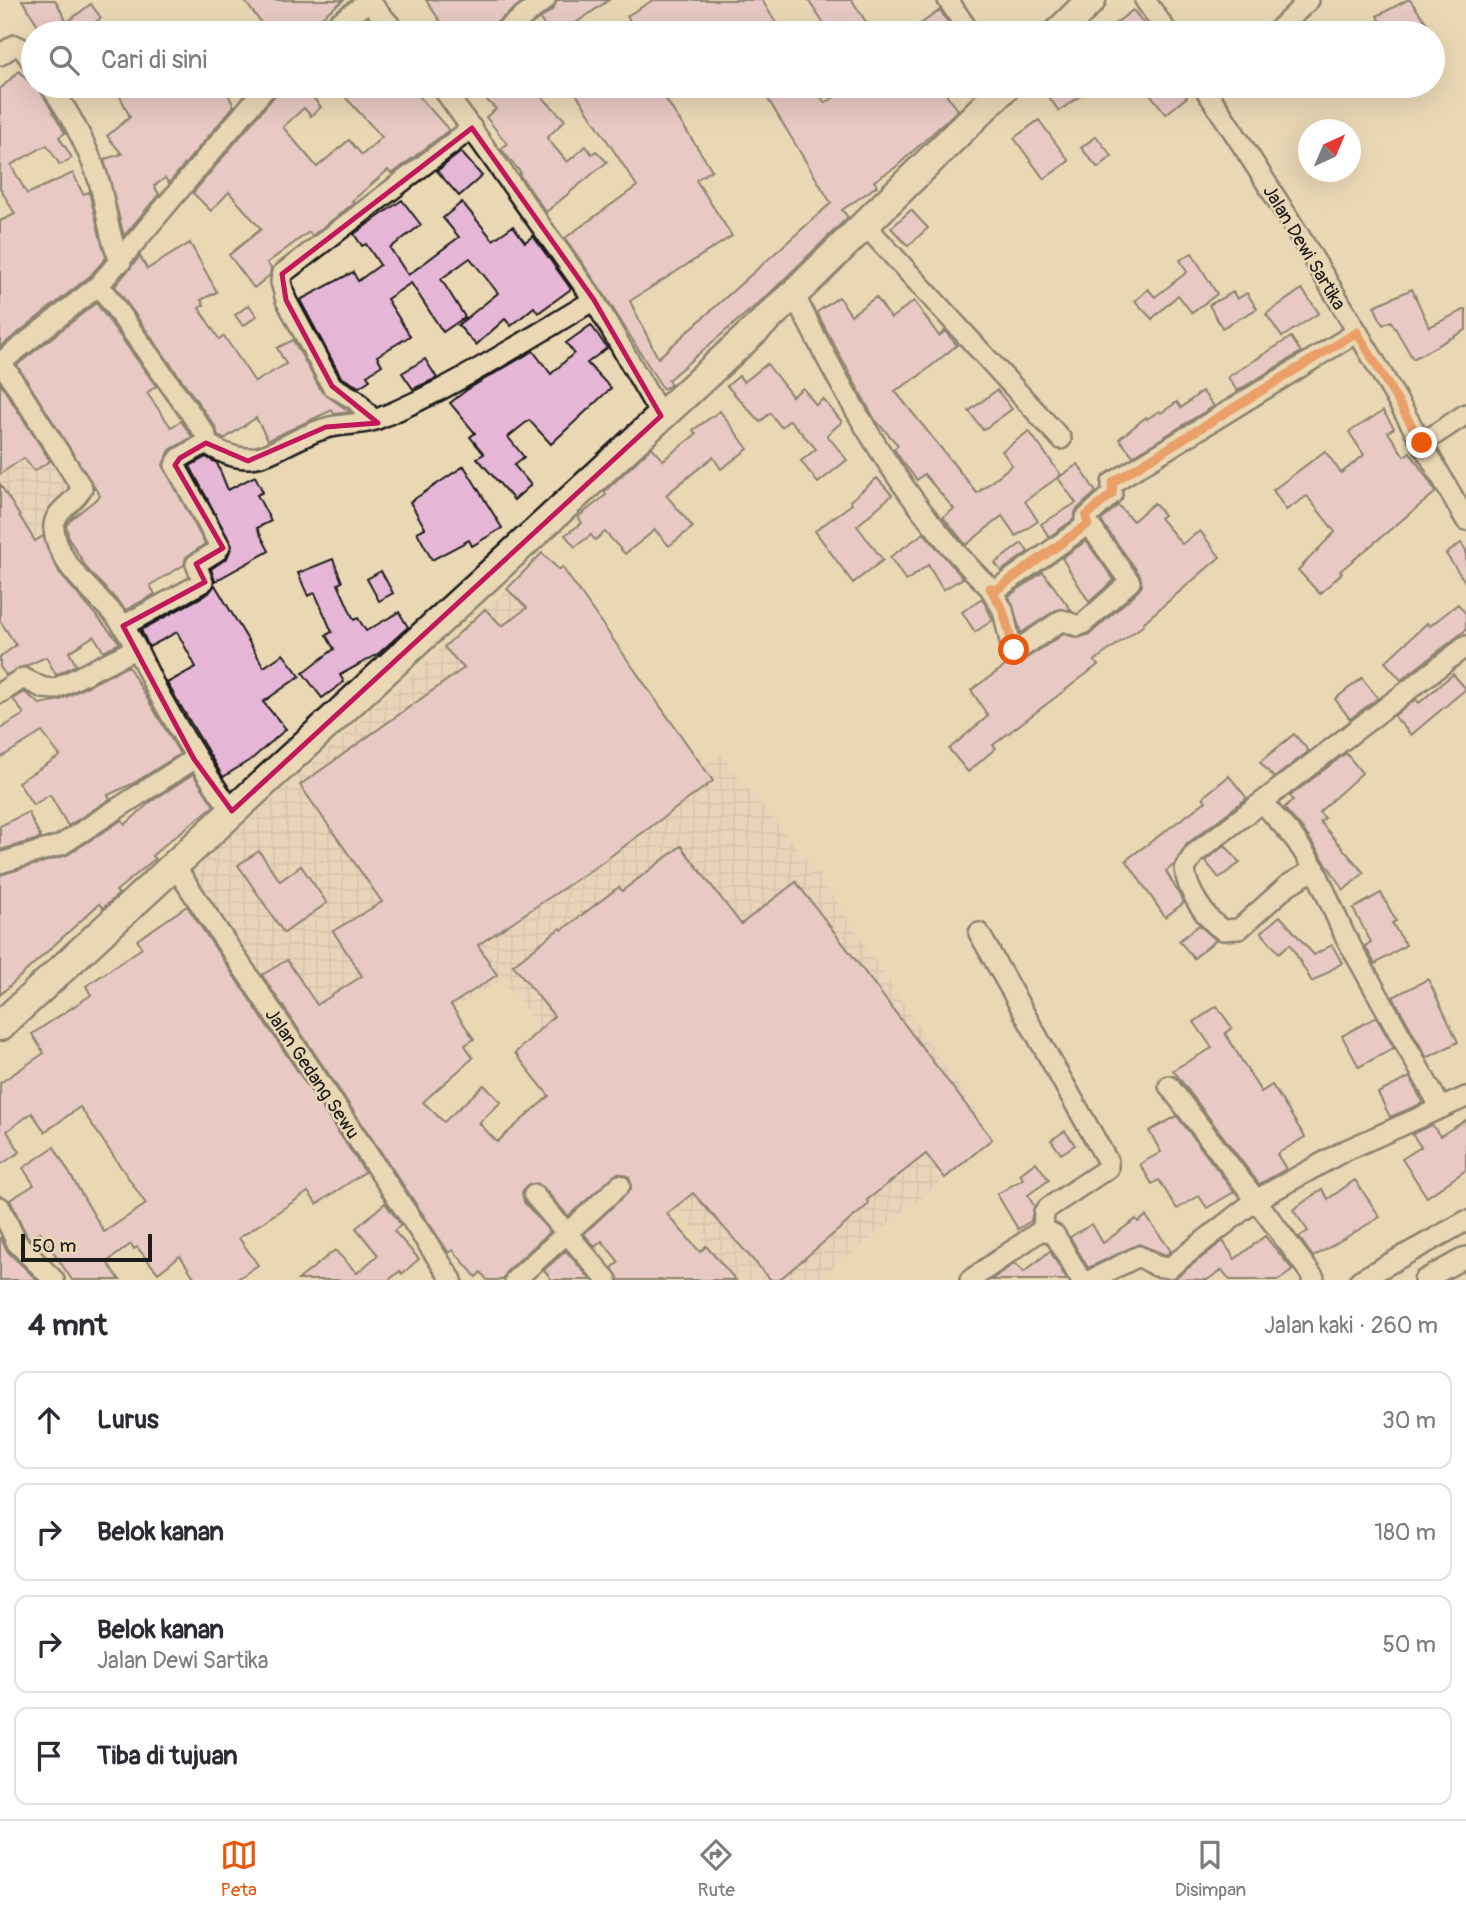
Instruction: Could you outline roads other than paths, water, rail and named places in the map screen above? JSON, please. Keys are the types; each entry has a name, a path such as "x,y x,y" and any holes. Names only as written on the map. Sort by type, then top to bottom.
{"main road":[{"path":"1070,21 1091,0"},
{"path":"0,1026 794,294 994,98"}],"street":[{"path":"341,21 370,0 387,21"},
{"path":"518,21 545,0"},
{"path":"948,0 962,21"},
{"path":"1145,0 1160,21"},
{"path":"1287,21 1309,0"},
{"path":"0,55 15,45 21,48"},
{"path":"59,98 72,116 98,179 113,246 121,262"},
{"path":"232,811 194,759 123,626 65,560 57,544 54,521 57,514 78,497 82,488 1,362 99,285 257,98"},
{"path":"452,98 594,300 661,416"},
{"name":"Jalan Dewi Sartika","path":"1213,98 1357,332 1466,520"},
{"path":"373,420 356,400 332,386 286,300 281,282 282,274 472,128"},
{"path":"864,225 1061,439"},
{"path":"99,285 206,435 206,443"},
{"path":"794,294 837,382 891,469 926,515 990,588 1003,610 1011,646 1016,651 1062,620 1078,626 1084,624 1130,582 1088,524 1086,516 1112,494 1113,482 1357,332"},
{"path":"206,443 225,456 248,461 327,427 373,420 440,389 594,300"},
{"path":"1422,443 1466,414"},
{"path":"123,626 203,582 196,564 217,551 220,546 175,465 180,458 206,443"},
{"path":"990,588 996,590 1088,524"},
{"path":"1315,869 1288,886 1236,930 1223,930 1213,922 1187,881 1185,866 1203,846 1263,803 1374,713 1466,646"},
{"path":"0,693 23,678 43,688 55,689 135,649"},
{"path":"0,863 61,845 194,759"},
{"path":"1263,803 1295,839 1315,869 1344,934 1441,1108"},
{"name":"Jalan Gedang Sewu","path":"174,864 452,1280"},
{"path":"979,933 1108,1162 1108,1168 1048,1208 1044,1213 1043,1229"},
{"path":"1170,1086 1314,1279"},
{"path":"1091,1280 1139,1256 1156,1266 1169,1268 1256,1200 1344,1152 1466,1097"},
{"path":"515,1280 620,1185"},
{"path":"534,1195 570,1233 607,1280"},
{"path":"0,1207 17,1243 54,1280"},
{"path":"1360,1280 1466,1221"},
{"path":"970,1280 1043,1229"},
{"path":"1043,1229 1055,1234 1081,1280"},
{"path":"1424,1280 1466,1257"}]}
